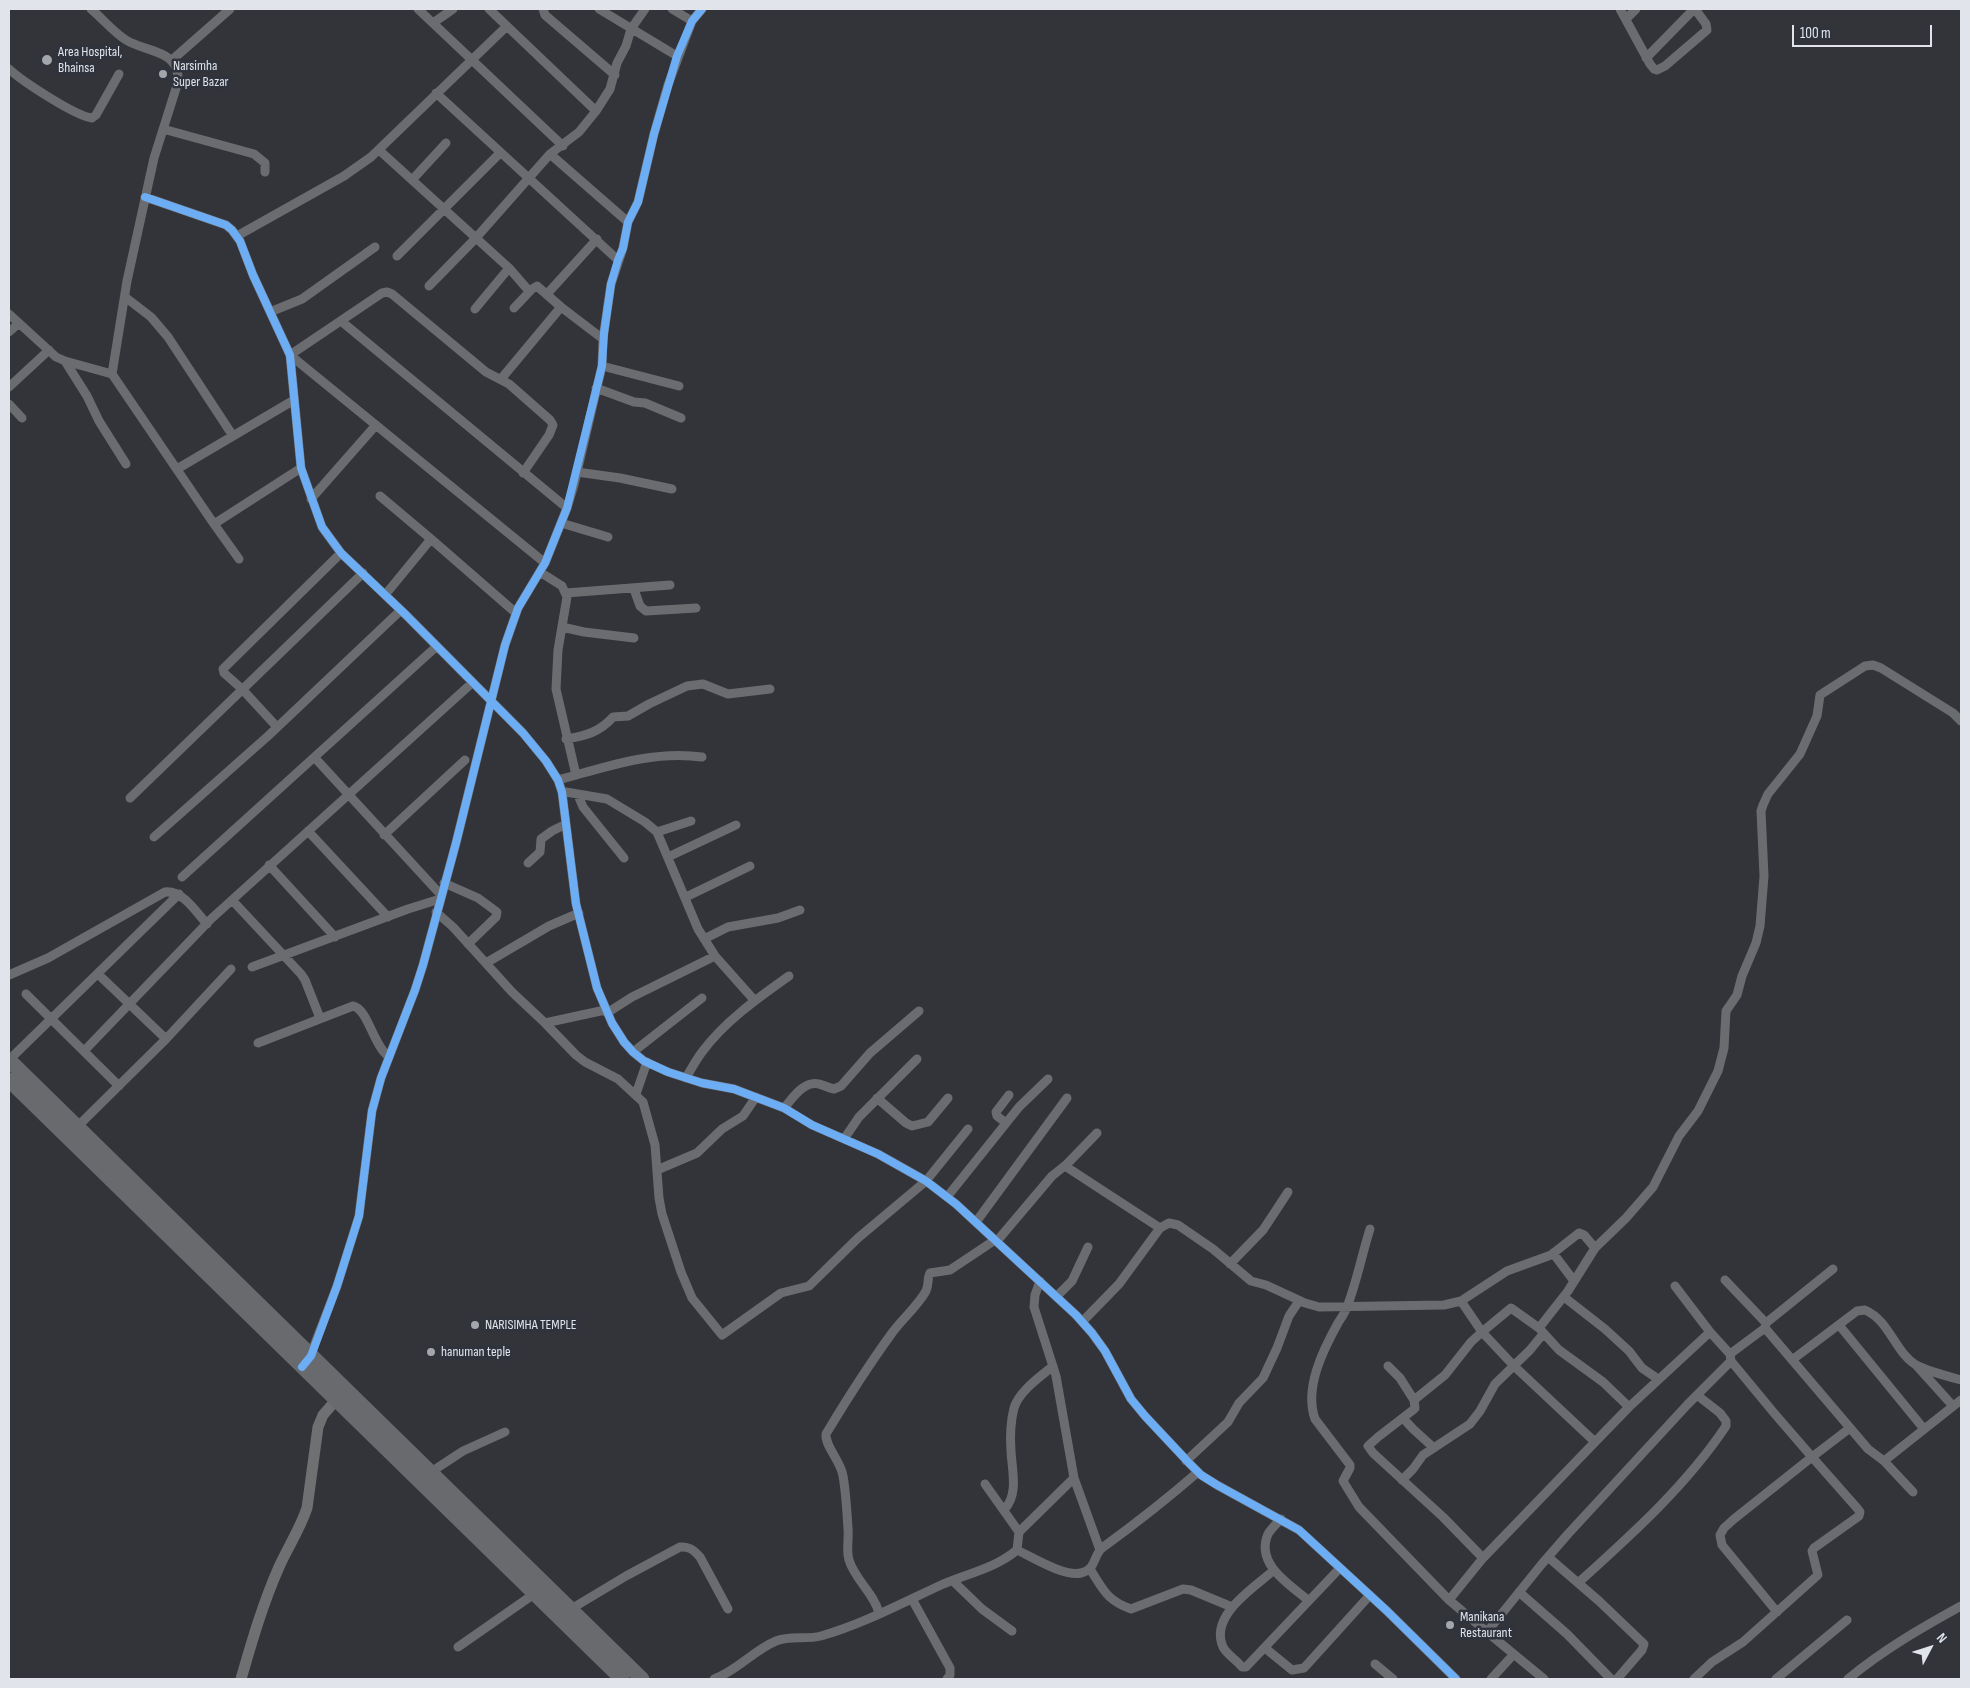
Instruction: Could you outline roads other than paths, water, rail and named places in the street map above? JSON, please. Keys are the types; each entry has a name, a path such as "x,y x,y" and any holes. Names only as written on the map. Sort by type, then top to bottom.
{"highway":[{"path":"9,1060 307,1362 336,1400 622,1679"},
{"path":"9,1080 307,1362 431,1472 642,1679"}],"street":[{"path":"91,9 127,40 165,55 172,60 179,73 178,82 154,158 145,197 127,281 112,374"},
{"path":"172,60 230,9"},
{"path":"418,9 563,146"},
{"path":"433,23 453,9"},
{"path":"489,9 596,111"},
{"path":"543,9 545,15 615,75"},
{"path":"598,9 677,56"},
{"path":"429,286 475,239 550,154 579,132 596,111 610,89 617,63 626,46 631,29 645,9"},
{"path":"672,9 692,21"},
{"path":"307,1362 337,1286 359,1216 372,1111 381,1078 415,990 477,762 490,701 505,645 516,613 545,563 567,508 602,366 603,339 611,284 628,222 638,202 654,134 677,56 692,21 702,9"},
{"path":"1620,9 1646,58 1654,69 1660,69 1704,34 1708,27 1694,9 1646,58"},
{"path":"1626,19 1636,9"},
{"path":"236,236 344,176 379,150 507,26"},
{"path":"9,69 55,100 92,118 96,115 119,74"},
{"path":"436,93 618,260"},
{"path":"163,129 254,154 265,163 265,172"},
{"path":"412,180 446,143"},
{"path":"379,150 509,268 530,291"},
{"path":"397,256 500,153"},
{"path":"550,154 628,222"},
{"path":"145,197 226,225 236,236 290,355 301,468 322,527 341,553 524,733 546,760 558,780 562,792 579,913 597,988 606,1012 624,1042 633,1052 647,1062 668,1072 734,1089 784,1108 812,1125 878,1154 926,1181 947,1197 1057,1296 1082,1322 1105,1351 1131,1399 1186,1461 1217,1485 1299,1530 1456,1679"},
{"path":"547,294 597,240"},
{"path":"270,312 302,299 375,247"},
{"path":"475,309 509,268"},
{"path":"514,308 530,291 538,286 561,307 603,339"},
{"path":"290,355 382,293 388,292 398,298 486,372 502,379 545,414 553,425 549,435 523,472"},
{"path":"125,297 151,317 168,337 233,436"},
{"path":"502,379 561,307"},
{"path":"9,314 65,362 88,396 98,421 126,464"},
{"path":"341,321 567,508"},
{"path":"9,332 19,323"},
{"path":"9,387 49,350"},
{"path":"290,355 545,563"},
{"path":"65,362 112,374 239,559"},
{"path":"602,366 679,386"},
{"path":"596,388 634,402 645,403 682,418"},
{"path":"177,469 294,400"},
{"path":"9,404 22,418"},
{"path":"311,499 376,425"},
{"path":"214,524 301,468"},
{"path":"577,472 587,475 620,478 672,489"},
{"path":"380,496 516,613"},
{"path":"561,523 608,537"},
{"path":"385,595 431,539"},
{"path":"277,727 242,689 224,673 223,668 341,553"},
{"path":"540,572 562,586 566,593 556,672 556,689 576,776"},
{"path":"130,798 363,574"},
{"path":"566,593 670,585"},
{"path":"634,589 640,606 646,611 696,608"},
{"path":"154,837 277,727 401,610"},
{"path":"562,627 584,632 634,638"},
{"path":"182,877 437,646"},
{"path":"1402,1480 1414,1469 1423,1455 1470,1424 1480,1412 1495,1384 1514,1366 1541,1331 1595,1248 1626,1218 1653,1187 1679,1136 1698,1111 1718,1070 1724,1048 1726,1011 1737,995 1760,926 1764,876 1761,811 1763,804 1768,794 1800,754 1817,716 1820,695 1854,672 1865,666 1873,666 1882,668 1961,720"},
{"path":"84,1051 232,900 472,683"},
{"path":"566,739 592,734 605,726 613,717 628,716 687,686 703,684 728,694 770,689"},
{"path":"558,780 602,767 656,756 681,754 702,757"},
{"path":"315,758 440,897"},
{"path":"384,835 465,760"},
{"path":"562,792 607,799 645,822 657,832 704,939 715,956 755,1001"},
{"path":"578,795 583,807 624,858"},
{"path":"657,832 691,821"},
{"path":"528,863 540,852 541,839 566,824"},
{"path":"668,857 736,825"},
{"path":"308,831 388,917"},
{"path":"269,865 335,937"},
{"path":"686,896 750,866"},
{"path":"444,883 473,896 497,912 496,917 468,944"},
{"path":"9,975 48,958 165,892 179,894 207,924"},
{"path":"9,1060 179,894"},
{"path":"252,967 440,897"},
{"path":"232,900 305,980 320,1018"},
{"path":"704,939 728,927 778,918 800,910"},
{"path":"436,912 512,992 576,1055 618,1080 643,1102 657,1157 662,1214 681,1272 692,1298 722,1335 781,1293 809,1286 858,1238 926,1181 968,1129"},
{"path":"486,963 549,926 579,913"},
{"path":"545,1023 606,1012 715,956"},
{"path":"77,1128 166,1040 231,969"},
{"path":"98,974 166,1040"},
{"path":"686,1078 702,1052 714,1038 755,1001 789,976"},
{"path":"26,994 119,1086"},
{"path":"633,1052 702,998"},
{"path":"258,1043 349,1006 359,1007 382,1051 389,1057"},
{"path":"784,1108 798,1092 812,1083 834,1090 841,1086 870,1053 919,1011"},
{"path":"844,1139 859,1117 918,1060"},
{"path":"636,1094 647,1062"},
{"path":"947,1197 1006,1123 1048,1078"},
{"path":"1006,1123 997,1116 996,1112 1009,1096"},
{"path":"657,1170 697,1153 722,1130 743,1116 756,1097"},
{"path":"877,1098 912,1126 928,1122 948,1098"},
{"path":"976,1222 1067,1098"},
{"path":"880,1613 877,1603 861,1583 849,1560 843,1474 838,1459 828,1445 826,1434 852,1390 878,1352 900,1322 924,1295 930,1273 950,1270 996,1240 1044,1185 1096,1134"},
{"path":"1065,1166 1160,1228"},
{"path":"1230,1264 1263,1230 1288,1192"},
{"path":"1082,1322 1119,1284 1160,1228 1169,1223 1178,1225 1213,1249 1251,1281 1319,1306 1444,1305 1461,1301 1507,1271 1543,1259 1580,1233 1595,1248"},
{"path":"1370,1228 1347,1307 1325,1350 1315,1379 1312,1404 1315,1419 1350,1464 1349,1471 1343,1481 1359,1507 1449,1600 1544,1679"},
{"path":"1057,1296 1072,1281 1088,1247"},
{"path":"1553,1253 1574,1281"},
{"path":"1487,1632 1548,1557 1731,1358 1766,1325 1833,1269"},
{"path":"1725,1280 1766,1325 1792,1360 1868,1449 1884,1462 1913,1492"},
{"path":"1040,1281 1035,1295 1034,1307 1054,1366 1074,1478 1100,1550"},
{"path":"1675,1286 1812,1457 1860,1512 1859,1516 1814,1548 1812,1551 1818,1575 1733,1650 1712,1662 1697,1678"},
{"path":"1564,1297 1605,1329 1629,1351 1642,1368 1658,1379"},
{"path":"1186,1461 1228,1422 1239,1403 1263,1378 1289,1316 1299,1300"},
{"path":"1461,1301 1482,1332 1514,1366 1595,1442"},
{"path":"1414,1400 1445,1375 1471,1342 1511,1308 1541,1331 1573,1362 1603,1382 1629,1407"},
{"path":"1792,1360 1857,1311 1865,1310 1880,1320 1894,1342 1953,1406"},
{"path":"1839,1325 1924,1429"},
{"path":"1449,1600 1483,1558 1629,1407 1710,1332"},
{"path":"1916,1365 1961,1380"},
{"path":"1004,1510 1011,1499 1014,1482 1011,1448 1014,1407 1025,1392 1054,1366"},
{"path":"1388,1366 1400,1378 1414,1400 1415,1408 1368,1446 1373,1453 1483,1558"},
{"path":"1578,1583 1668,1498 1726,1426 1726,1421 1720,1413 1697,1395"},
{"path":"241,1679 264,1606 279,1567 307,1508 318,1427 323,1415 336,1400"},
{"path":"1884,1462 1961,1400"},
{"path":"1403,1418 1434,1448"},
{"path":"1777,1612 1722,1545 1720,1534 1734,1519 1850,1428"},
{"path":"431,1472 463,1450 505,1432"},
{"path":"1017,1550 1067,1572 1080,1573 1090,1569 1100,1550 1162,1503 1198,1472"},
{"path":"714,1679 776,1641 822,1636 912,1600 1010,1556 1017,1550 1019,1532 1074,1478"},
{"path":"985,1484 1019,1532"},
{"path":"1281,1519 1269,1532 1266,1549 1268,1562 1274,1570 1308,1600"},
{"path":"571,1609 626,1576 676,1549 685,1547 694,1551 700,1557 728,1609"},
{"path":"1548,1557 1644,1644 1642,1650 1617,1679"},
{"path":"1274,1570 1232,1607 1223,1620 1224,1648 1242,1667 1246,1667 1340,1568"},
{"path":"1090,1569 1107,1595 1114,1602 1131,1608 1183,1589 1192,1590 1232,1607"},
{"path":"953,1581 982,1609 1012,1631"},
{"path":"1519,1592 1567,1634 1611,1679"},
{"path":"458,1647 534,1594"},
{"path":"1264,1648 1292,1670 1304,1668 1370,1596"},
{"path":"912,1600 950,1668 950,1675 947,1679"},
{"path":"1848,1679 1874,1657 1920,1628 1961,1606"},
{"path":"1776,1679 1847,1620"},
{"path":"1491,1679 1514,1654"},
{"path":"1375,1664 1393,1679"}],"place":[{"name":"Area Hospital, Bhainsa","path":"47,60"},
{"name":"Narsimha Super Bazar","path":"163,74"},
{"name":"NARISIMHA TEMPLE","path":"475,1325"},
{"name":"hanuman teple","path":"431,1352"},
{"name":"Manikana Restaurant","path":"1450,1625"}]}
